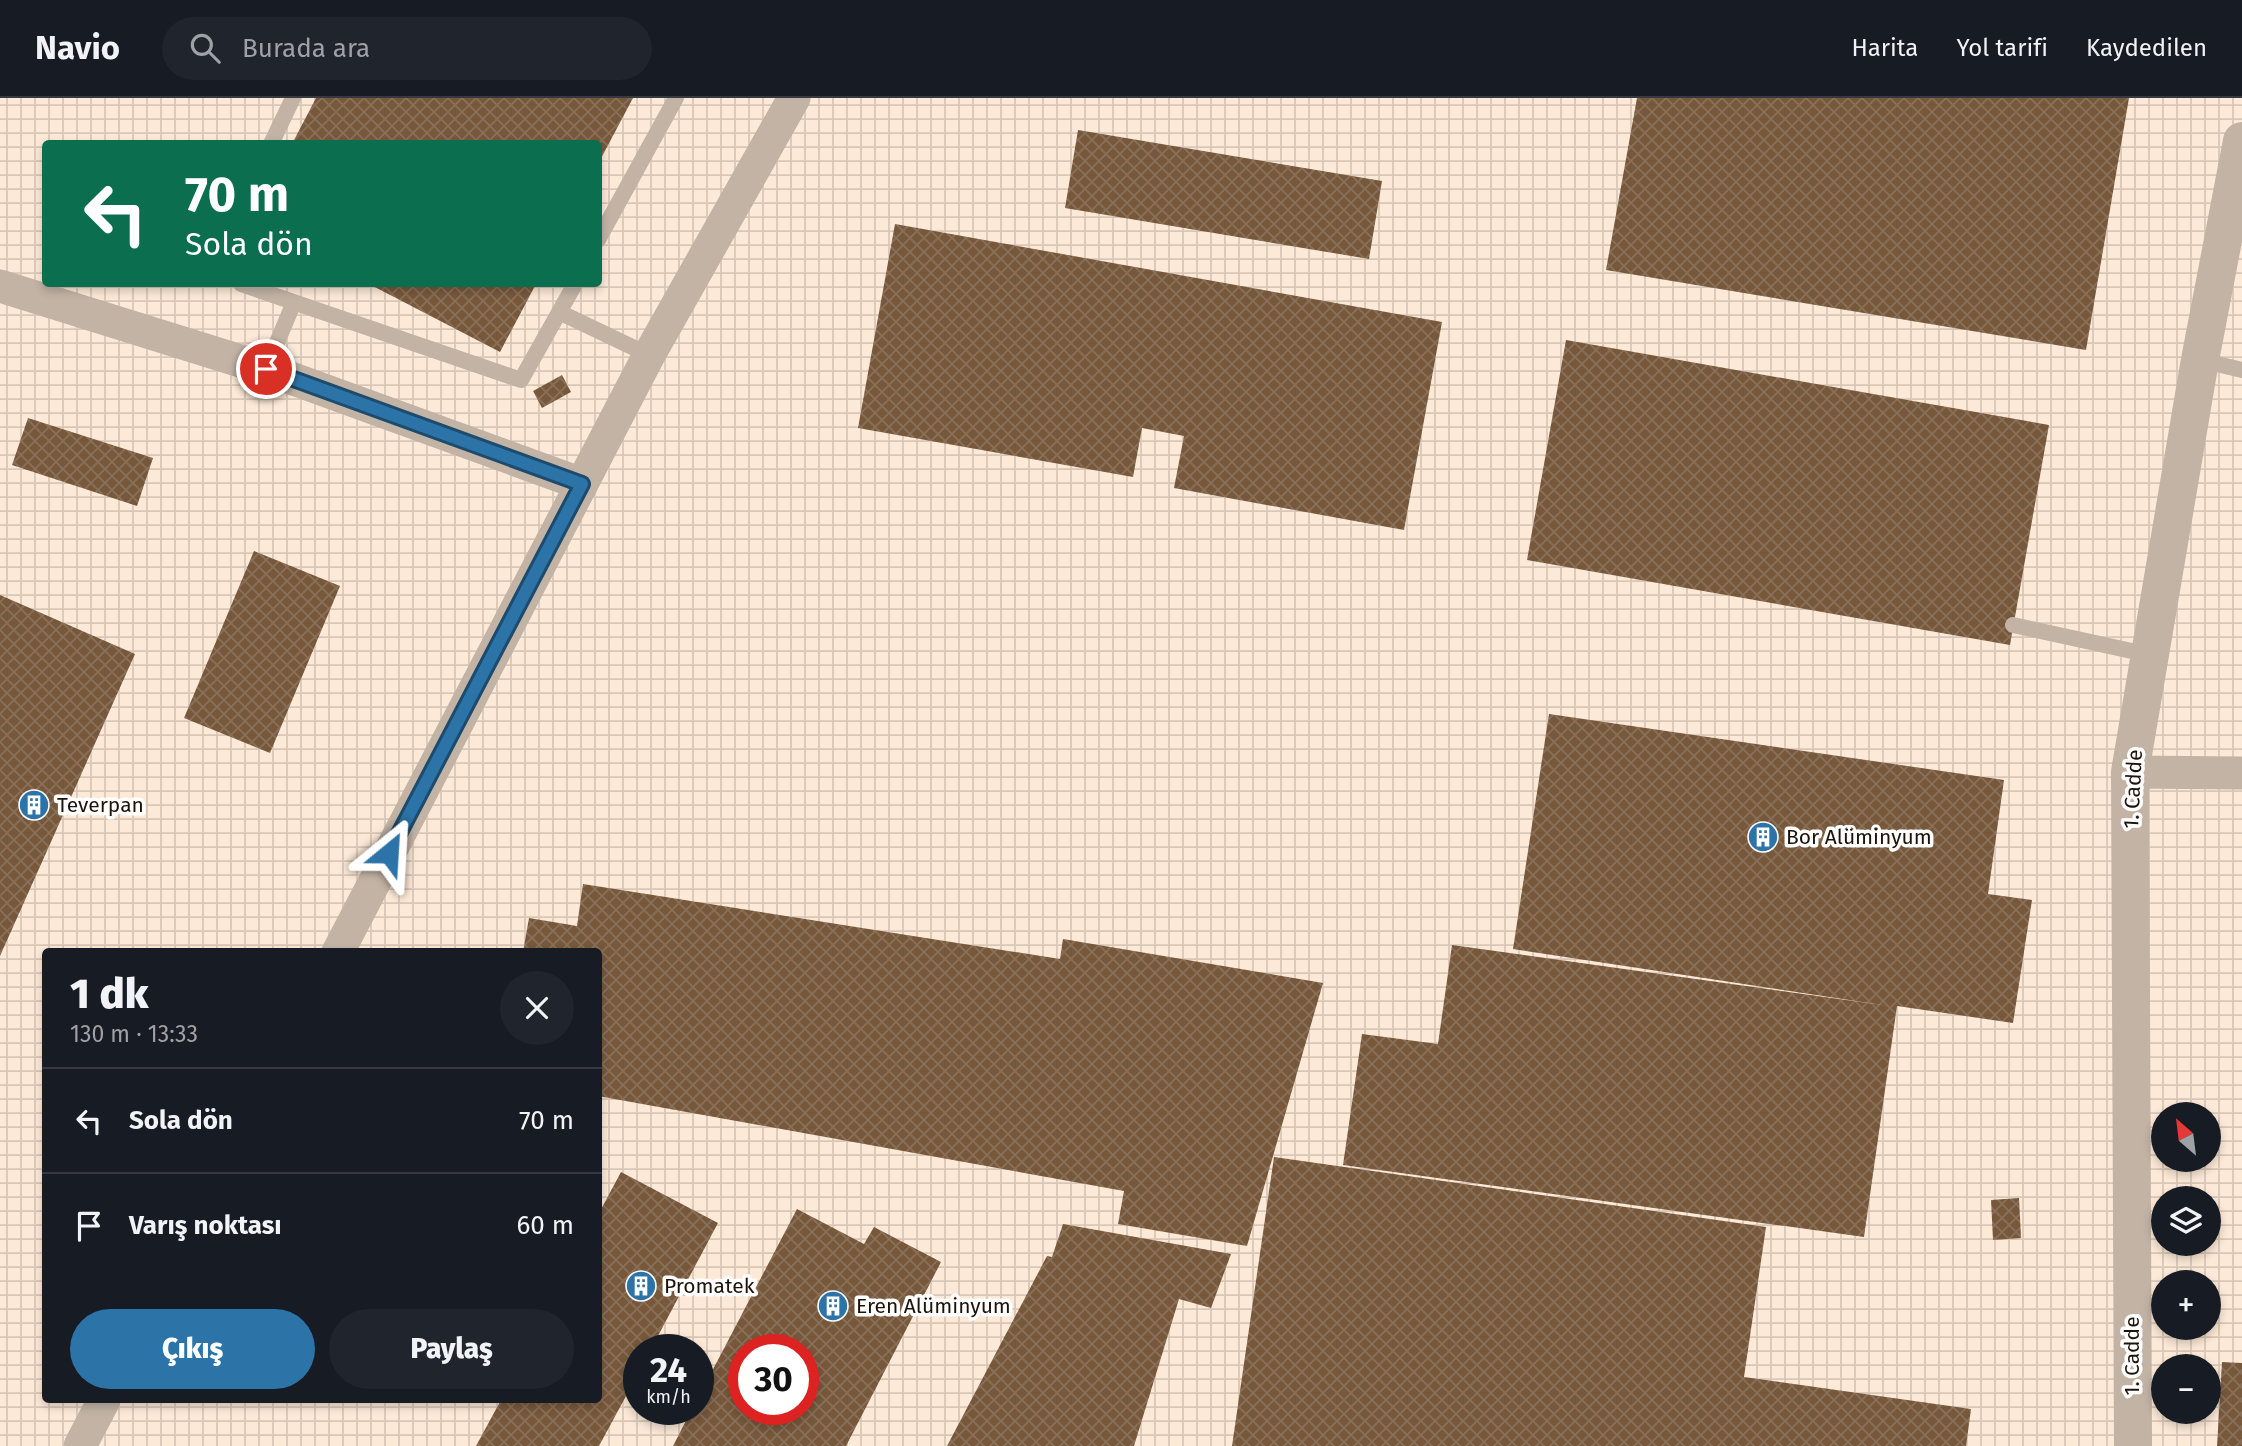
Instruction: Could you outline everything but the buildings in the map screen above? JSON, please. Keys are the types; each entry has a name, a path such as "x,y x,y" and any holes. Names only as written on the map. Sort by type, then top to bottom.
{"street":[{"path":"340,948 649,355 794,98"},
{"name":"1. Cadde","path":"2133,1446 2130,772 2200,360 2242,141"},
{"path":"0,286 266,369 582,484"},
{"path":"2130,772 2242,773"},
{"path":"80,1446 102,1403"}],"lane":[{"path":"273,140 293,98"},
{"path":"602,233 677,98"},
{"path":"250,287 521,380 573,287"},
{"path":"266,369 294,302"},
{"path":"559,312 649,355"},
{"path":"2200,360 2242,370"},
{"path":"2014,625 2150,655"}],"shaded area":[{"path":"0,98 2242,98 2242,1446 0,1446"}],"place":[{"name":"Teverpan","path":"34,805"},
{"name":"Bor Alüminyum","path":"1763,837"},
{"name":"Promatek","path":"641,1286"},
{"name":"Eren Alüminyum","path":"833,1306"}],"route":[{"path":"266,369 582,484 389,853"}]}
